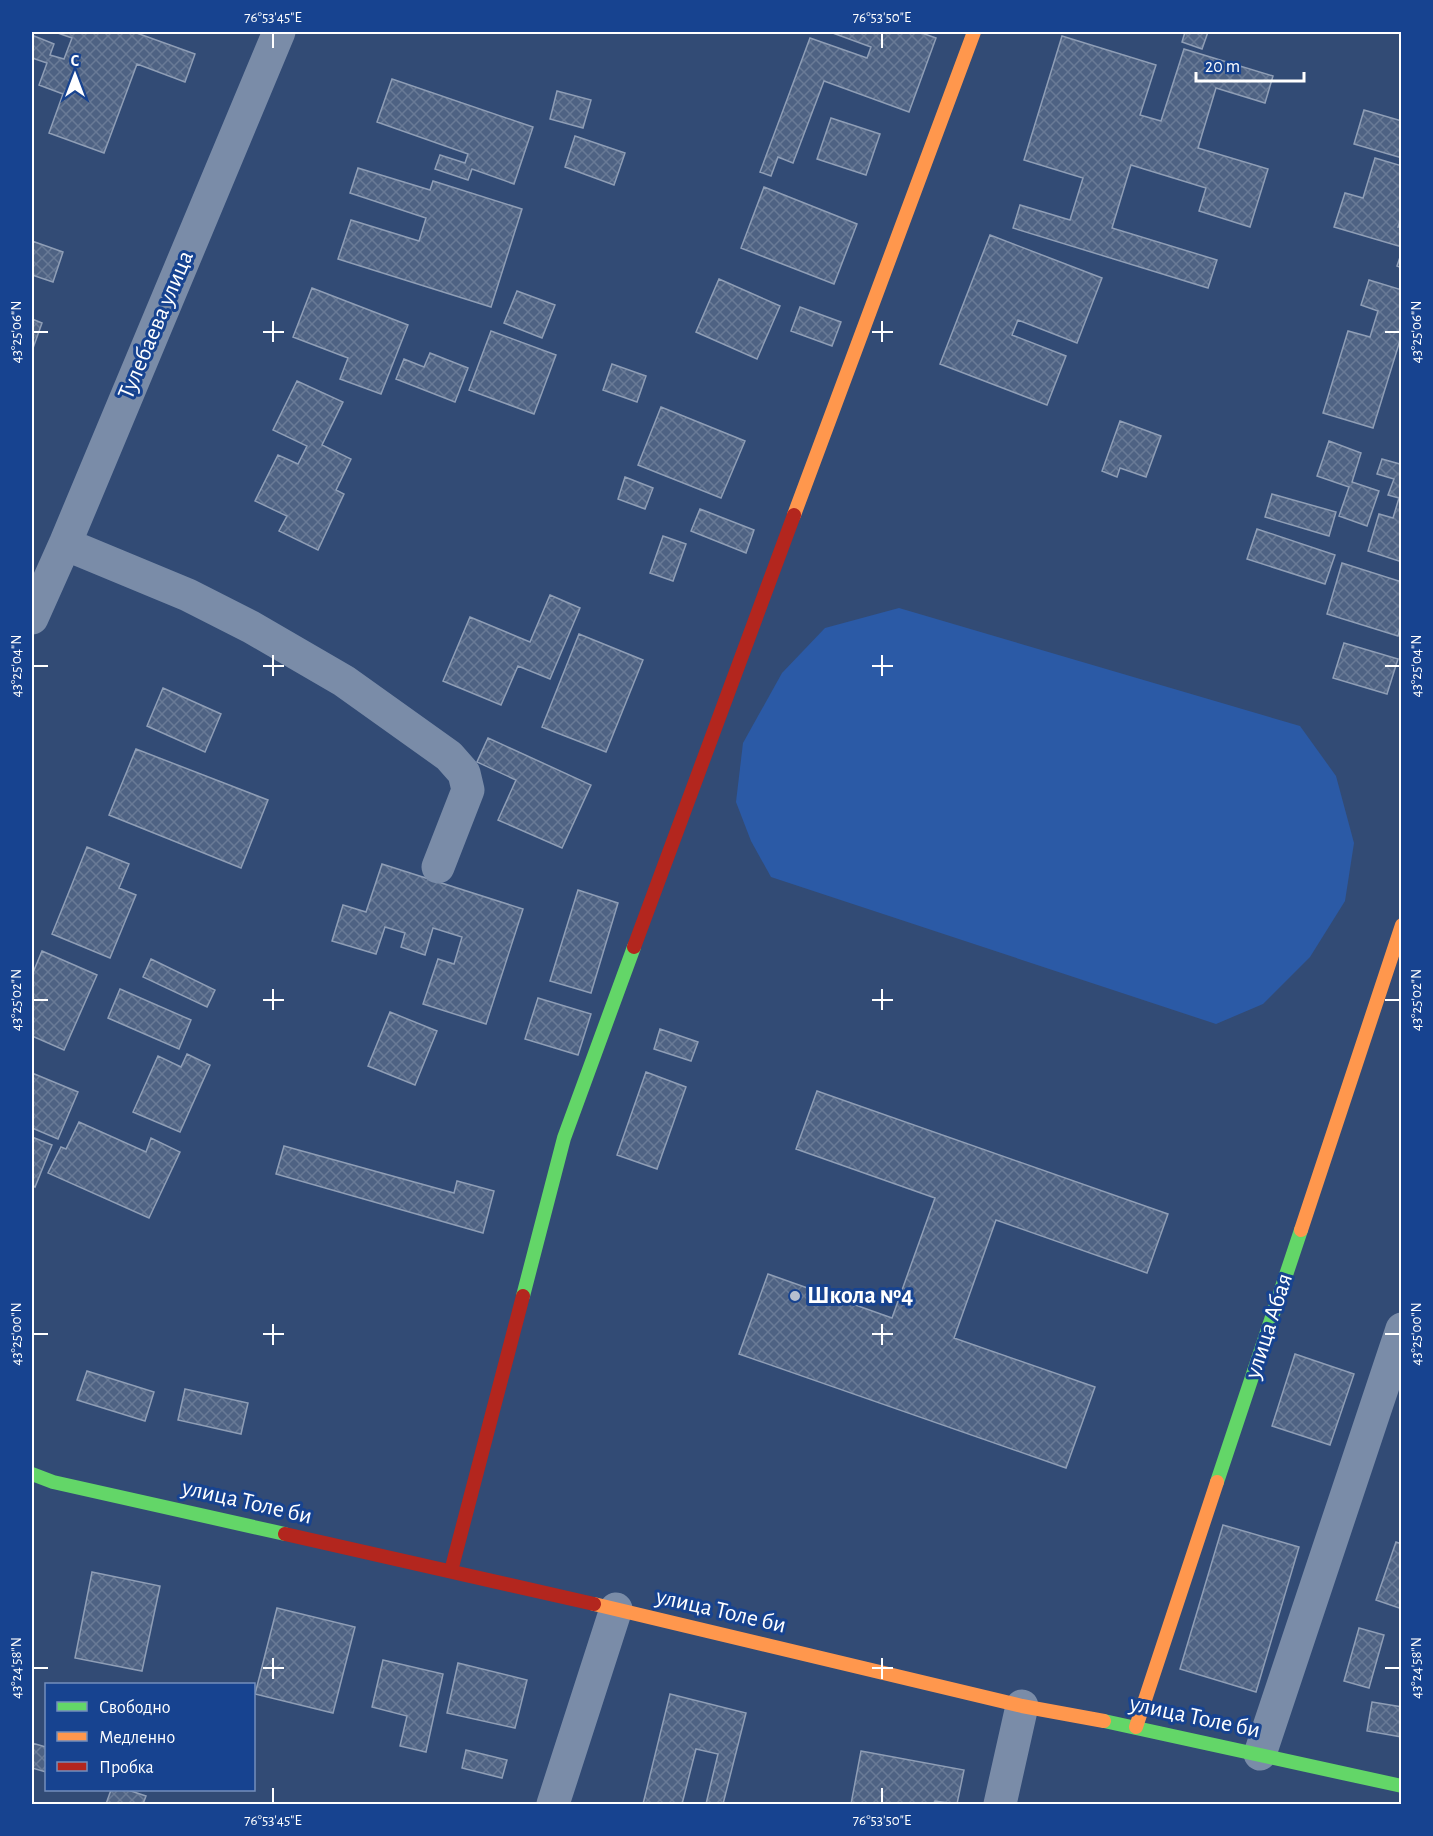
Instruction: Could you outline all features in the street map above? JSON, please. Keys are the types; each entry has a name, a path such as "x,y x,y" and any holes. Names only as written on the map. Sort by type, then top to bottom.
{"street":[{"name":"Тулебаева улица","path":"32,618 279,32"},
{"path":"450,1571 564,1138 974,32"},
{"path":"65,544 188,595 251,627 344,681 449,756 464,773 468,790 438,867"},
{"name":"улица Абая","path":"1136,1727 1401,925"},
{"path":"1260,1754 1401,1329"},
{"name":"улица Толе би","path":"32,1474 53,1482 616,1609 1022,1706 1136,1727 1401,1786"},
{"path":"553,1804 616,1609"},
{"path":"1000,1804 1022,1706"}],"shaded area":[{"path":"899,608 1300,726 1336,776 1354,843 1345,901 1310,957 1263,1004 1216,1024 771,877 751,841 736,802 743,743 782,673 825,628"}],"building":[{"path":"55,32 134,32 195,54 185,82 137,64 104,153 49,133 63,94 39,85 47,63 32,58 32,35 54,44 50,55 64,59 72,38"},
{"path":"830,32 919,32 936,38 909,112 824,81 793,163 778,157 771,176 760,172 810,38 867,58 871,47"},
{"path":"1185,32 1208,32 1202,49 1182,42"},
{"path":"1062,36 1156,65 1140,115 1161,121 1184,49 1273,76 1265,103 1216,88 1198,148 1268,169 1250,227 1199,211 1206,188 1131,165 1112,228 1217,260 1208,288 1013,228 1020,205 1070,220 1083,178 1024,160"},
{"path":"392,79 533,127 514,184 472,169 468,180 435,169 440,155 465,163 468,154 377,122"},
{"path":"557,91 591,100 583,128 550,119"},
{"path":"1364,110 1402,121 1402,158 1354,144"},
{"path":"831,118 880,134 866,175 817,159"},
{"path":"575,136 625,153 614,185 565,167"},
{"path":"1375,158 1402,166 1402,216 1398,227 1402,227 1402,247 1334,227 1345,193 1363,198"},
{"path":"358,168 430,190 433,181 522,209 491,307 338,259 351,220 419,241 426,218 350,193"},
{"path":"764,187 857,224 834,284 741,248"},
{"path":"990,235 1102,278 1077,343 1018,320 1012,335 1066,356 1047,405 940,364"},
{"path":"32,241 63,252 53,282 32,275"},
{"path":"1402,251 1402,268 1397,266"},
{"path":"719,279 780,306 757,359 696,332"},
{"path":"1369,280 1402,290 1402,334 1373,428 1323,413 1348,331 1370,337 1378,311 1361,305"},
{"path":"312,288 408,325 381,394 340,379 348,358 293,337"},
{"path":"517,291 555,305 542,338 504,323"},
{"path":"800,307 841,322 832,346 791,331"},
{"path":"32,319 42,323 32,351"},
{"path":"491,331 556,355 534,414 469,390"},
{"path":"430,353 468,368 455,402 396,379 404,359 424,367"},
{"path":"612,364 646,376 637,402 603,390"},
{"path":"297,381 343,402 322,445 351,459 336,490 344,494 318,550 279,531 287,516 255,501 278,455 298,464 307,446 273,430"},
{"path":"661,407 745,441 721,498 638,465"},
{"path":"1120,421 1161,436 1146,477 1120,468 1117,477 1102,471"},
{"path":"1329,441 1361,453 1352,482 1379,491 1367,526 1339,516 1349,487 1317,476"},
{"path":"1382,459 1400,464 1402,460 1402,562 1368,551 1379,514 1393,518 1399,498 1388,495 1394,479 1377,474"},
{"path":"625,477 653,488 645,509 618,499"},
{"path":"1272,494 1336,512 1329,536 1265,517"},
{"path":"700,509 754,530 746,553 691,531"},
{"path":"1257,529 1335,555 1325,584 1247,559"},
{"path":"663,536 686,544 673,581 650,573"},
{"path":"1342,563 1402,582 1402,623 1398,636 1327,614"},
{"path":"550,595 580,608 550,679 518,666 501,705 443,681 470,617 530,642"},
{"path":"579,634 643,660 606,752 542,727"},
{"path":"1344,643 1398,659 1387,694 1333,678"},
{"path":"163,688 221,714 205,752 147,726"},
{"path":"488,738 591,785 562,848 498,820 516,780 477,762"},
{"path":"136,749 268,800 241,868 109,815"},
{"path":"87,847 129,864 119,888 136,895 110,958 52,934"},
{"path":"382,864 523,909 486,1024 423,1004 438,959 454,964 462,937 433,928 425,955 401,947 405,933 385,927 376,954 332,941 343,905 366,912"},
{"path":"578,890 618,903 591,993 550,981"},
{"path":"42,951 97,975 64,1050 32,1036 32,975"},
{"path":"151,959 215,990 207,1007 143,977"},
{"path":"120,989 191,1020 179,1049 108,1018"},
{"path":"538,998 591,1014 578,1055 525,1039"},
{"path":"390,1012 437,1031 415,1085 368,1066"},
{"path":"660,1029 698,1042 691,1061 654,1049"},
{"path":"187,1054 210,1065 180,1132 133,1112 158,1056 181,1067"},
{"path":"646,1072 686,1087 657,1169 617,1155"},
{"path":"32,1073 78,1092 58,1139 32,1128"},
{"name":"Школа №4","path":"817,1091 1168,1214 1147,1273 996,1220 954,1338 1095,1387 1066,1468 739,1354 768,1274 892,1318 935,1198 796,1149"},
{"path":"79,1122 146,1152 151,1138 180,1152 149,1218 48,1173 61,1147 66,1149"},
{"path":"32,1137 52,1145 35,1187 32,1185"},
{"path":"284,1146 454,1193 457,1181 494,1191 483,1233 276,1174"},
{"path":"1295,1354 1354,1374 1330,1445 1272,1426"},
{"path":"87,1371 154,1392 145,1421 77,1400"},
{"path":"185,1389 248,1403 241,1434 178,1420"},
{"path":"1223,1525 1299,1547 1256,1692 1180,1669"},
{"path":"1396,1542 1402,1544 1402,1609 1376,1600"},
{"path":"92,1572 160,1586 142,1671 75,1658"},
{"path":"277,1608 355,1627 333,1713 255,1694"},
{"path":"1359,1628 1384,1635 1369,1688 1344,1681"},
{"path":"383,1660 443,1674 426,1752 400,1746 407,1716 372,1707"},
{"path":"458,1663 527,1680 515,1728 447,1713"},
{"path":"670,1694 746,1713 723,1804 706,1804 718,1754 696,1749 682,1804 643,1804"},
{"path":"1372,1702 1402,1707 1402,1737 1367,1731"},
{"path":"32,1743 45,1747 45,1772 32,1768"},
{"path":"466,1750 507,1760 502,1778 462,1768"},
{"path":"861,1751 964,1770 957,1804 935,1801 934,1804 851,1804"},
{"path":"111,1791 131,1791 146,1796 143,1804 106,1804"}],"traffic: fast":[{"path":"523,1296 564,1138 634,947"},
{"path":"1217,1482 1301,1230"},
{"path":"32,1474 53,1482 285,1534"},
{"path":"1104,1721 1402,1786"}],"traffic: slow":[{"path":"794,515 974,32"},
{"path":"1301,1230 1402,925"},
{"path":"1136,1727 1217,1482"},
{"path":"594,1604 1022,1706 1104,1721"}],"traffic: jam":[{"path":"634,947 794,515"},
{"path":"451,1571 523,1296"},
{"path":"285,1534 594,1604"}],"place":[{"name":"Школа №4","path":"795,1296"}]}
